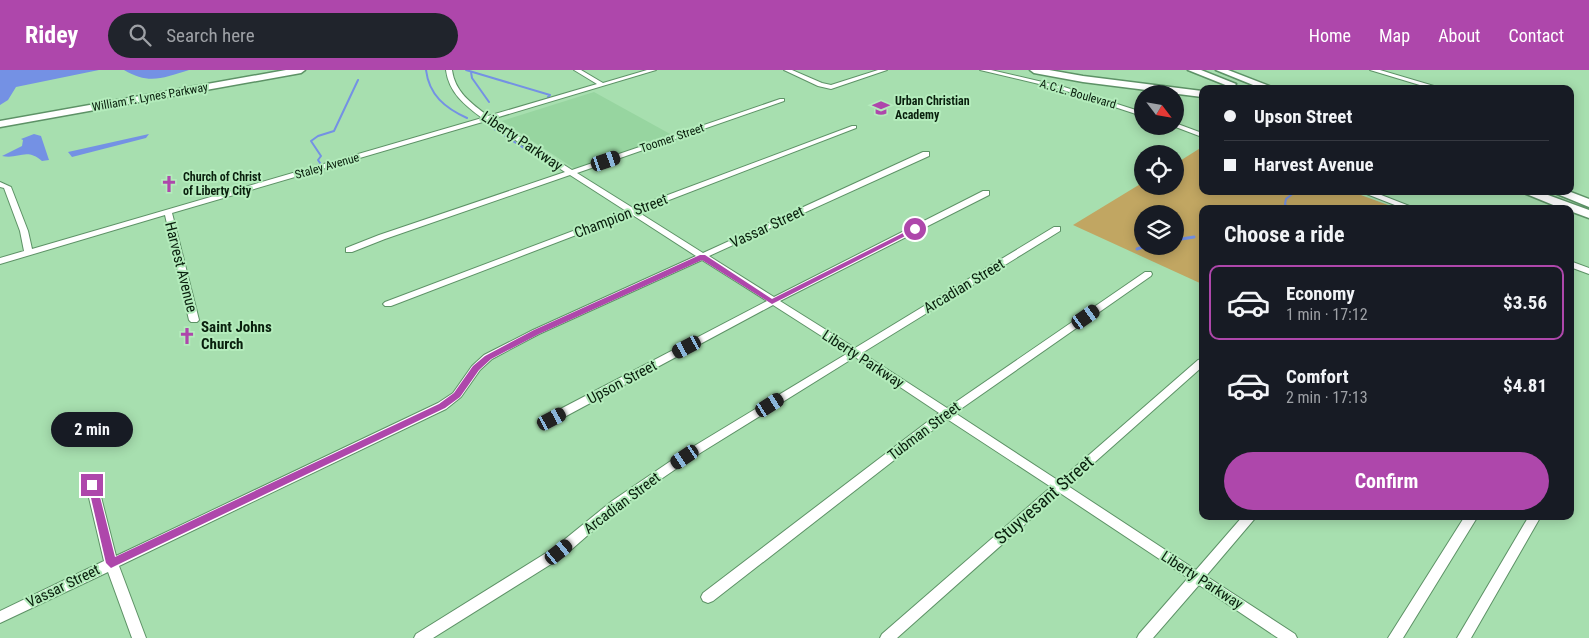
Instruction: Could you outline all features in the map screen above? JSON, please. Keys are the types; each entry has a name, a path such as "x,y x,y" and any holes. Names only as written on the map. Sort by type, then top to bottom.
{"highway":[{"name":"William F. Lynes Parkway","path":"0,119 279,70"},
{"name":"William F. Lynes Parkway","path":"0,124 301,70"},
{"path":"1034,70 1199,94"},
{"path":"1192,70 1233,85"},
{"path":"1220,70 1261,85"},
{"path":"1536,195 1564,205"},
{"path":"1567,195 1589,203"},
{"path":"1574,209 1589,214"}],"street":[{"name":"Liberty Parkway","path":"449,70 450,82 457,92 487,119 855,353 1290,638"},
{"path":"576,70 603,85"},
{"name":"Staley Avenue","path":"0,261 653,70"},
{"path":"787,70 820,85 831,87 884,70"},
{"name":"A.C.L. Boulevard","path":"983,70 1072,91 1134,111"},
{"path":"1372,70 1426,85"},
{"name":"Toomer Street","path":"349,250 782,100"},
{"name":"Champion Street","path":"388,304 854,127"},
{"path":"1184,128 1199,134"},
{"name":"Vassar Street","path":"0,617 442,406 457,395 476,368 488,358 536,332 926,154"},
{"path":"0,184 7,187 24,231 28,252"},
{"name":"Upson Street","path":"552,419 772,302 986,194"},
{"path":"1374,195 1402,205"},
{"name":"Harvest Avenue","path":"168,213 194,320"},
{"name":"Arcadian Street","path":"421,638 559,552 616,504 685,457 1056,229"},
{"path":"1574,265 1589,271"},
{"name":"Tubman Street","path":"708,597 946,414 1148,274"},
{"name":"Stuyvesant Street","path":"887,638 1199,365"},
{"path":"92,485 111,563 139,638"},
{"path":"1144,638 1247,520"},
{"path":"1395,638 1469,520"},
{"path":"1464,638 1533,520"}],"shaded area":[{"path":"594,92 672,135 575,169 502,121"},
{"path":"1199,149 1199,195 1361,195 1388,205 1199,205 1199,283 1139,255 1184,255 1184,205 1134,205 1134,253 1073,225 1134,188 1134,195 1184,195 1184,158"}],"water":[{"path":"0,70 99,70 16,87 8,100 0,105"},
{"path":"124,70 189,70 156,79 149,79 133,75"},
{"path":"34,134 41,136 49,160 42,161 27,154 2,156 22,146 23,140 21,139"},
{"path":"149,134 146,138 72,157 68,152"}],"waterway":[{"path":"426,70 434,94 439,100 467,118"},
{"path":"466,70 550,95 548,97"},
{"path":"471,72 472,78 489,102"},
{"path":"320,163 318,160 321,156 311,141 318,136 334,131 358,80"},
{"path":"488,125 552,166"},
{"path":"1286,205 1286,199 1291,195"},
{"path":"1184,239 1194,237"}],"place":[{"name":"Urban Christian Academy","path":"881,108"},
{"name":"Church of Christ of Liberty City","path":"169,184"},
{"name":"Saint Johns Church","path":"187,336"}],"route":[{"path":"92,485 111,563 442,406 457,395 476,368 488,358 536,332 702,257 772,302 915,229"}]}
